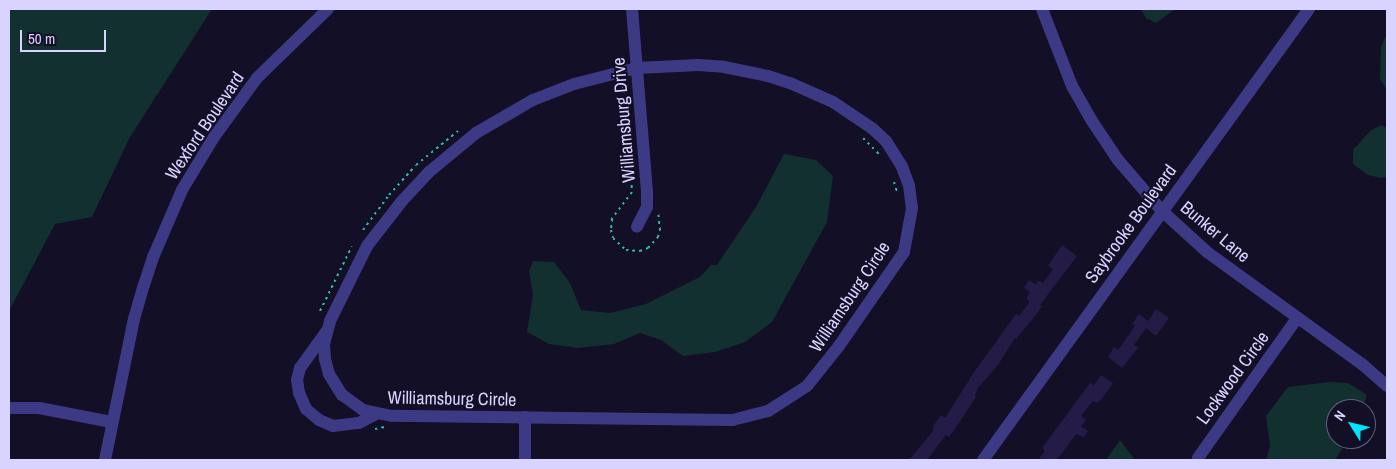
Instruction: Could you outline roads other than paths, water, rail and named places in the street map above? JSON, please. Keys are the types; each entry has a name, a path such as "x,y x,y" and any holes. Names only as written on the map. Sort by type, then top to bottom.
{"street":[{"name":"Wexford Boulevard","path":"105,460 144,284 154,255 182,190 214,137 257,78 328,9"},
{"name":"Williamsburg Drive","path":"632,9 647,191 647,207 637,227"},
{"name":"Bunker Lane","path":"1042,9 1069,78 1092,121 1118,160 1162,211 1208,252 1363,365 1387,386"},
{"name":"Saybrooke Boulevard","path":"983,460 1309,9"},
{"name":"Williamsburg Circle","path":"724,67 768,76 790,83 833,102 873,129 894,151 909,185 912,208 904,252 885,282 816,377 795,395 768,411 733,420 526,417 422,418 376,414 353,404 335,386 325,360 324,344 327,331 343,291 367,246 407,194 446,156 498,119 533,100 574,84 637,68 724,67"},
{"name":"Lockwood Circle","path":"1198,458 1297,318"},
{"path":"327,331 300,368 297,380 299,393 306,409 320,420 333,426 360,423 376,414"},
{"path":"9,408 39,408 112,422"},
{"path":"525,460 526,417"}]}
